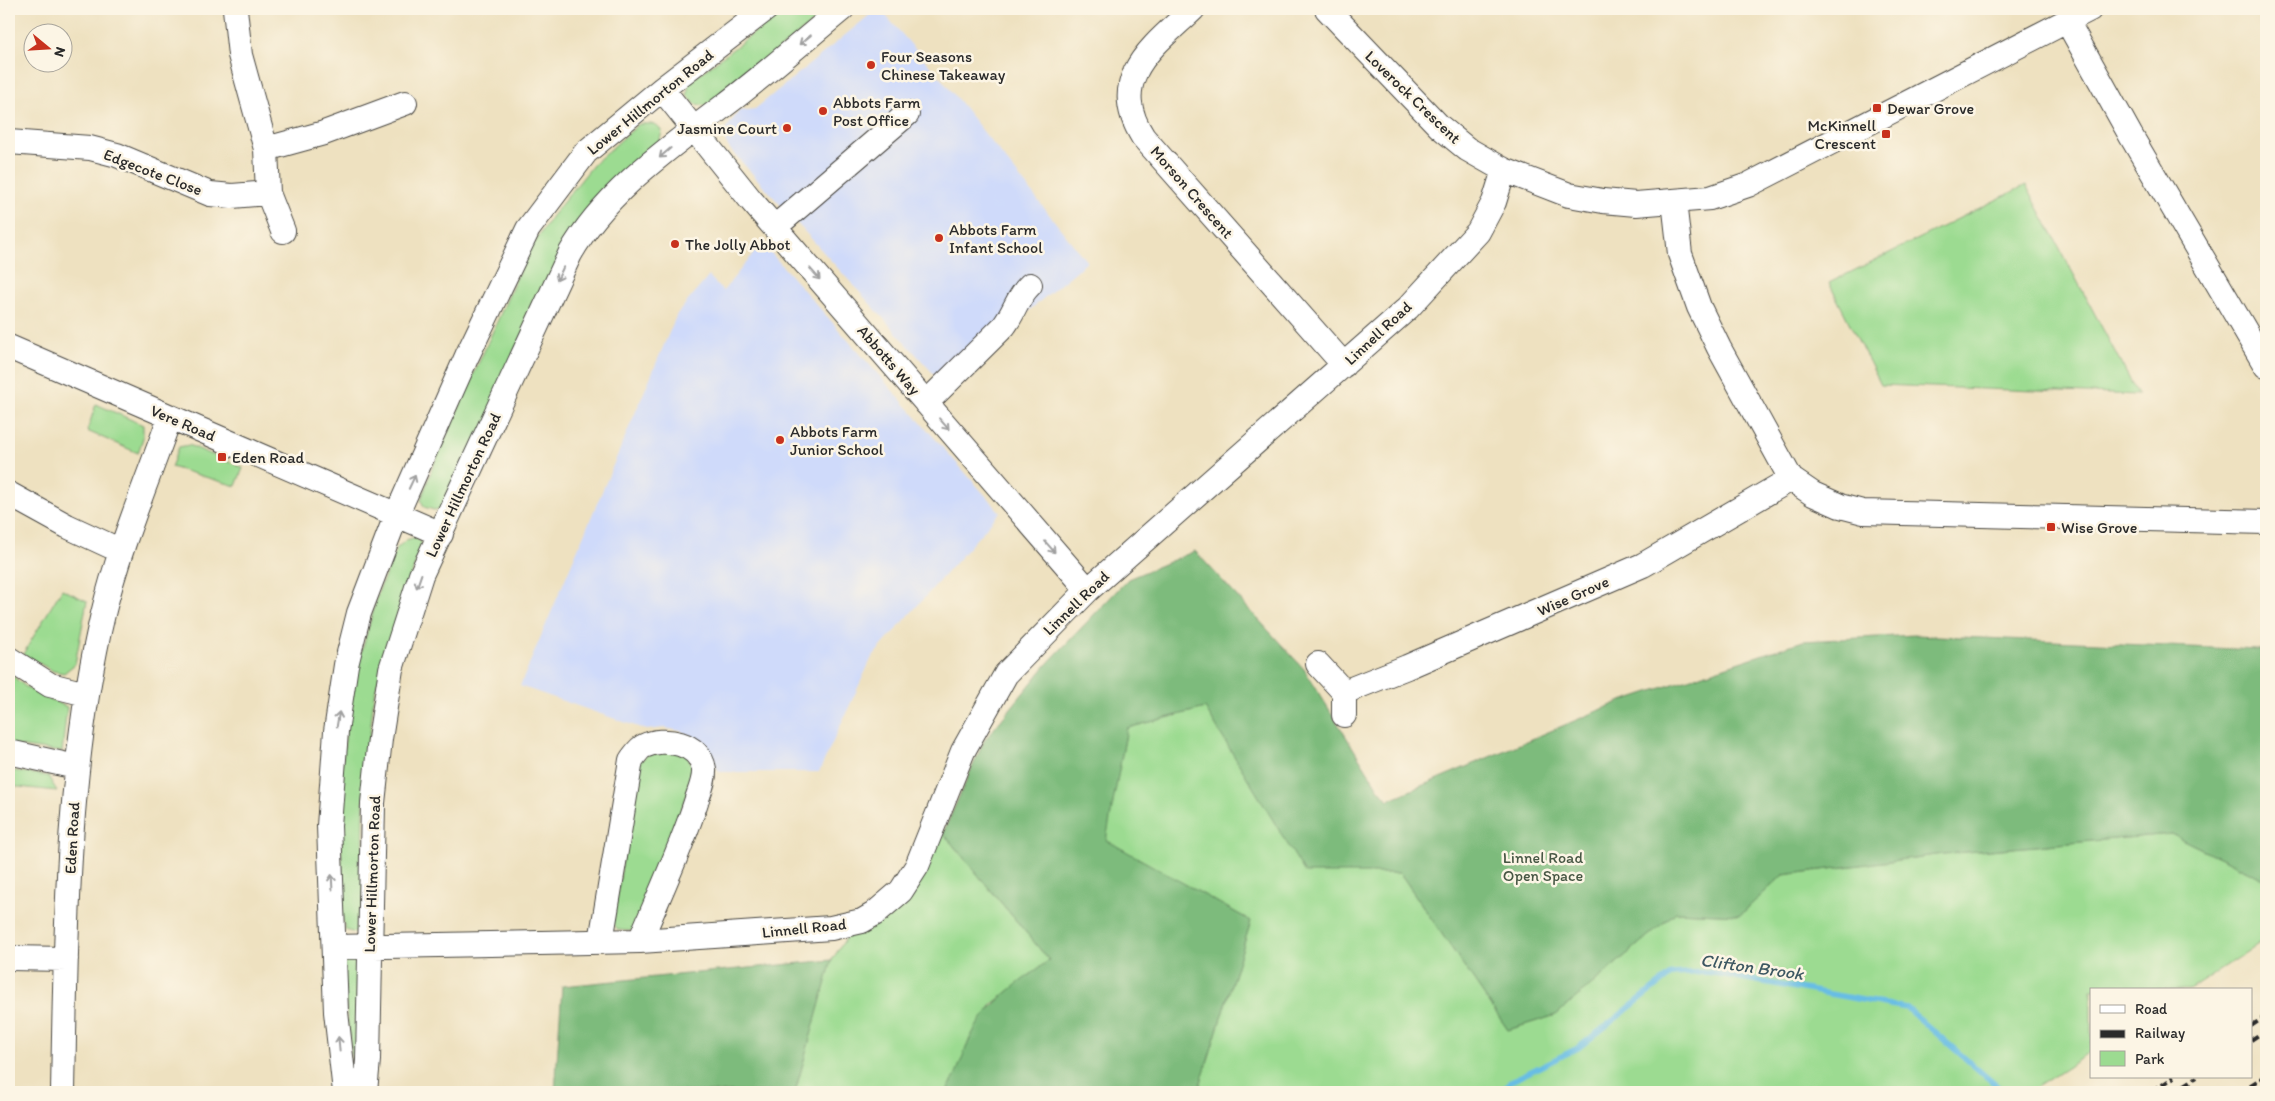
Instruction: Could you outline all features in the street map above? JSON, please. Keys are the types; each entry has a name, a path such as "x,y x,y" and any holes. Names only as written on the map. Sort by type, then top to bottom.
{"street":[{"path":"235,9 240,55 266,149 268,193 283,231"},
{"name":"Lower Hillmorton Road","path":"345,1092 336,1012 329,826 336,732 346,665 360,613 396,516 467,356 528,229 586,152 662,89 766,9"},
{"name":"Lower Hillmorton Road","path":"365,1092 373,804 380,739 391,669 421,575 570,254 583,232 600,211 624,188 694,128 725,105 842,9"},
{"name":"Morson Crescent","path":"1193,9 1141,58 1129,88 1129,106 1133,122 1143,137 1344,365"},
{"name":"Loverock Crescent","path":"1327,9 1439,126 1467,149 1504,170 1569,195 1636,204 1710,198 1748,185 2090,9"},
{"path":"2067,21 2131,136 2266,366"},
{"name":"Abbotts Way","path":"662,89 779,232 1088,590"},
{"path":"266,149 324,133 405,103"},
{"path":"779,232 907,114"},
{"name":"Edgecote Close","path":"9,142 90,148 117,155 210,194 232,196 268,193"},
{"name":"Linnell Road","path":"334,947 640,941 831,928 862,921 886,906 901,891 917,866 963,751 1006,674 1088,590 1408,308 1478,232 1494,202 1504,170"},
{"path":"1674,202 1680,254 1699,307 1719,348 1791,479 1813,494 1840,506 1863,512 2266,522"},
{"path":"926,403 1004,326 1022,292 1030,285"},
{"name":"Vere Road","path":"9,347 441,534"},
{"name":"Eden Road","path":"63,1092 66,959 76,767 86,694 103,613 121,551 170,417"},
{"name":"Wise Grove","path":"1318,664 1344,703 1416,664 1643,565 1791,479"},
{"path":"9,494 67,526 121,551"},
{"path":"9,658 50,685 86,694"},
{"path":"601,942 631,760 643,746 671,741 690,748 699,759 704,768 703,781 692,815 640,941"},
{"path":"9,752 76,767"},
{"path":"9,958 66,959"}],"shaded area":[{"name":"Abbots Farm Infant School","path":"877,9 880,9 943,81 1087,262 942,383 729,148 722,134 739,111 755,109"},
{"name":"Abbots Farm Junior School","path":"762,243 1000,512 872,657 819,772 719,772 709,752 697,740 681,731 664,728 647,730 520,686 677,314 709,276 723,291"}],"green space":[{"path":"786,9 830,9 707,106 695,104 687,95 689,82"},
{"path":"639,124 652,124 660,129 662,132 659,143 616,180 444,508 434,510 424,507 421,500 433,466 528,252 552,216 594,164"},
{"path":"2026,185 2138,395 1881,385 1829,283"},
{"path":"96,404 143,425 143,438 138,453 87,431"},
{"path":"189,445 243,468 236,486 171,467 179,447"},
{"path":"416,537 422,543 374,695 364,793 363,926 355,933 345,930 342,917 341,773 351,689 379,590 397,548 406,540"},
{"name":"Linnel Road Open Space","path":"1195,551 1304,669 1378,788 1388,800 1619,702 1803,641 1915,635 2258,650 2266,648 2266,880 2171,834 1944,854 1783,875 1740,915 1676,912 1556,1015 1508,1030 1400,873 1305,873 1205,708 1127,728 1106,840 1251,921 1198,1092 946,1092 970,1039 985,1015 1004,995 1049,960 943,833 984,741 1046,665 1128,579"},
{"path":"62,589 87,601 75,664 64,673 53,671 23,654"},
{"path":"9,673 27,688 67,707 62,752 9,745"},
{"path":"1205,708 1305,872 1400,873 1508,1030 1556,1015 1676,912 1740,915 1783,875 1944,854 2171,834 2266,880 2266,940 2192,988 2090,988 2090,1053 2029,1092 1198,1092 1251,921 1105,840 1127,728"},
{"path":"653,750 685,751 695,771 639,927 629,931 618,930 613,923 638,763"},
{"path":"9,770 48,776 57,791 9,786"},
{"path":"943,833 1049,960 992,1004 970,1038 957,1075 946,1092 795,1092 832,960 849,933"},
{"path":"832,960 795,1092 555,1092 562,986"},
{"path":"348,961 353,961 360,965 357,1092 355,1092 342,967"}],"waterway":[{"name":"Clifton Brook","path":"1502,1092 1511,1081 1578,1048 1672,974 1708,972 1907,1008 2004,1092"}],"railway":[{"path":"2252,1025 2266,1016"},
{"path":"2252,1039 2266,1030"},
{"path":"2240,1092 2266,1075"},
{"path":"2152,1092 2173,1078"},
{"path":"2174,1092 2195,1078"},
{"path":"2262,1092 2266,1089"}],"place":[{"name":"Four Seasons Chinese Takeaway","path":"871,65"},
{"name":"Dewar Grove","path":"1877,108"},
{"name":"Abbots Farm Post Office","path":"823,111"},
{"name":"Jasmine Court","path":"787,128"},
{"name":"McKinnell Crescent","path":"1886,134"},
{"name":"Abbots Farm Infant School","path":"939,238"},
{"name":"The Jolly Abbot","path":"675,244"},
{"name":"Abbots Farm Junior School","path":"780,440"},
{"name":"Eden Road","path":"222,457"},
{"name":"Wise Grove","path":"2051,527"}]}
